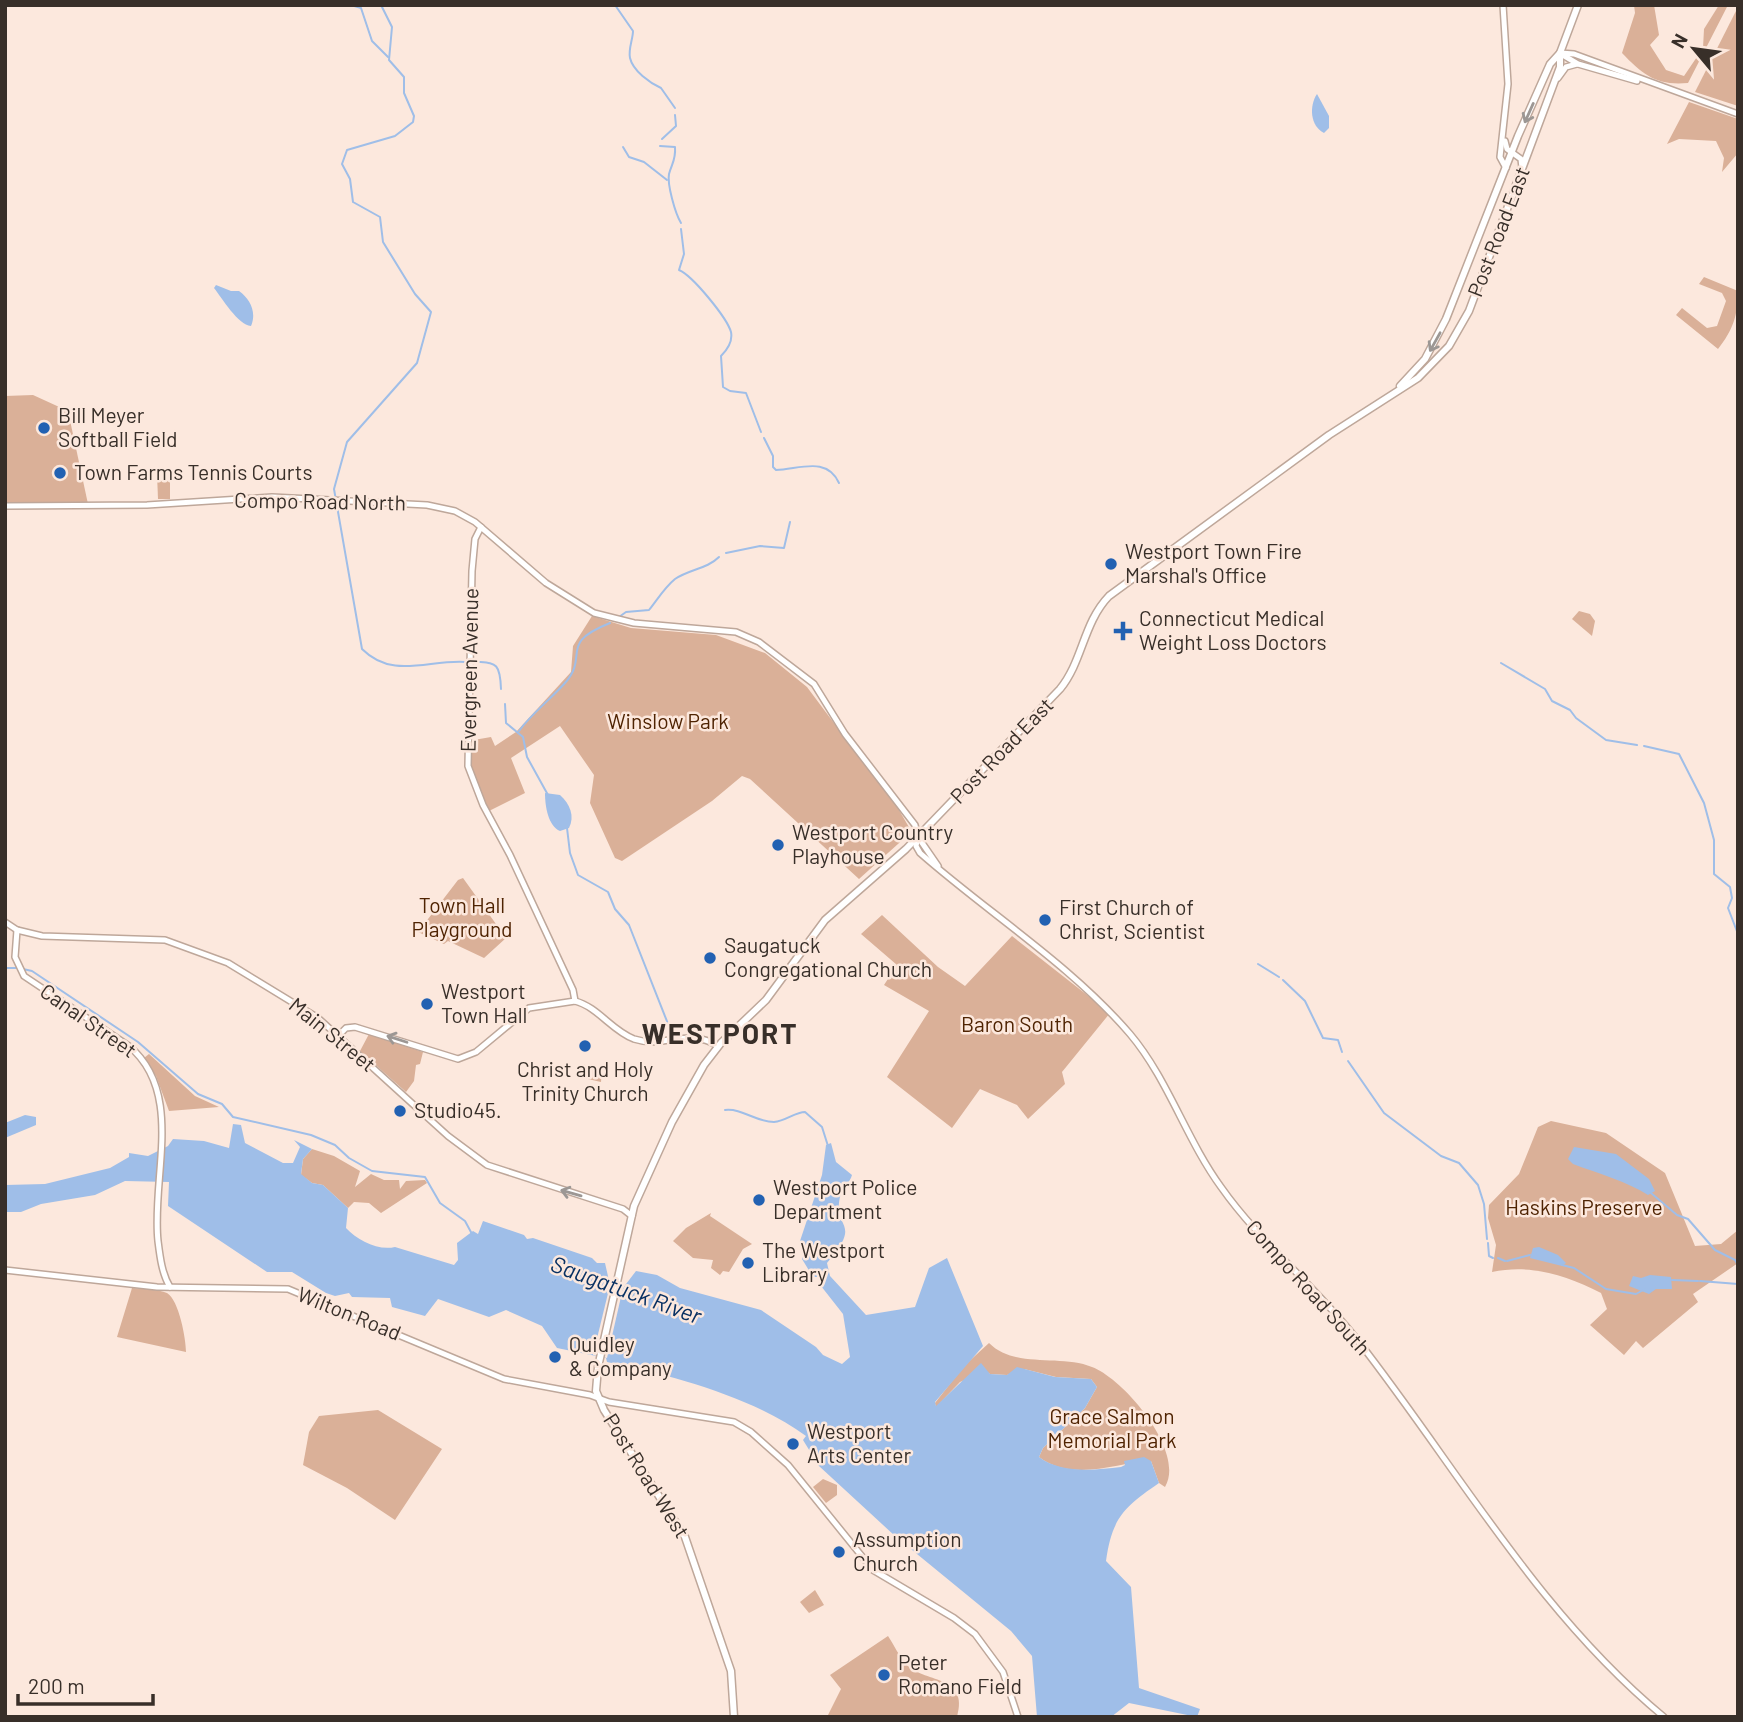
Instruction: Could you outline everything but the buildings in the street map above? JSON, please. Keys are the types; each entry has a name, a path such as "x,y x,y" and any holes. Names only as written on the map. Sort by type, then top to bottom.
{"main road":[{"path":"1503,5 1508,71 1500,157 1506,168"},
{"name":"Post Road East","path":"1399,387 1412,382 1426,370 1460,329 1553,87 1560,67 1560,53 1577,5"},
{"path":"1560,53 1578,64 1647,83"},
{"path":"1560,53 1574,54 1647,83 1738,114"},
{"name":"Post Road East","path":"617,1286 632,1216 672,1122 718,1046 763,1004 825,920 918,837 1060,689 1075,666 1092,619 1109,596 1399,387 1425,359 1446,320 1550,64 1560,53"},
{"path":"1553,87 1566,67 1578,64"},
{"path":"1504,130 1505,146 1521,159 1522,172"},
{"path":"1446,320 1460,329"},
{"name":"Compo Road North","path":"5,506 147,505 263,497 436,506 461,513 481,527 535,575 594,613 634,622 736,632 761,643 814,684 845,734 915,825 918,837"},
{"name":"Evergreen Avenue","path":"481,527 475,542 472,571 468,766 489,817 510,855 573,990 575,1001"},
{"name":"Compo Road South","path":"918,837 943,872 1077,983 1129,1034 1158,1075 1213,1176 1247,1223 1357,1339 1486,1521 1560,1612 1632,1688 1664,1717"},
{"name":"Main Street","path":"5,922 17,930 51,937 153,939 176,943 253,977 313,1015 448,1136 487,1165 623,1209 632,1216"},
{"name":"Canal Street","path":"17,930 15,957 20,971 30,981 138,1054 155,1081 162,1115 157,1184 159,1248 164,1276 170,1287"},
{"path":"338,1036 346,1028 355,1027 458,1059 478,1050 525,1010 575,1001 637,1040 696,1036 718,1046"},
{"name":"Wilton Road","path":"5,1270 170,1287 272,1287 293,1290 504,1380 726,1420 751,1432 788,1465 873,1570 954,1618 981,1641 1006,1678 1018,1717"},
{"name":"Post Road West","path":"617,1286 596,1381 599,1399 685,1538 731,1671 734,1717"}],"green space":[{"path":"1634,5 1654,5 1659,35 1650,45 1666,70 1684,76 1703,48 1704,29 1719,5 1728,5 1688,83 1659,81 1637,67 1622,53 1635,13"},
{"path":"1738,7 1738,106 1695,92"},
{"path":"1689,102 1738,119 1738,153 1722,172 1724,158 1716,141 1679,139 1667,144"},
{"path":"1704,277 1738,291 1734,322 1718,349 1676,315 1682,308 1707,328 1717,326 1726,301 1722,293 1699,284"},
{"path":"33,395 68,411 88,504 5,504 5,396"},
{"path":"157,474 170,474 170,499 158,499"},
{"path":"1579,611 1590,614 1595,621 1592,636 1572,619"},
{"name":"Winslow Park","path":"592,616 631,628 716,635 765,653 807,687 899,810 910,829 908,835 859,879 750,779 742,776 712,801 622,861 615,858 590,803 594,775 560,726 511,758 525,793 489,811 471,769 468,741 491,737 495,746 516,732 571,672 573,646"},
{"name":"Town Hall Playground","path":"463,878 506,938 484,958 448,941 444,944 418,932 458,880"},
{"name":"Baron South","path":"882,915 938,967 965,986 1012,936 1110,1013 1062,1072 1065,1084 1028,1119 1017,1105 980,1089 952,1128 887,1077 929,1011 884,985 897,965 861,934"},
{"path":"369,1034 423,1052 420,1064 416,1065 414,1081 406,1092 360,1051"},
{"path":"149,1054 195,1096 219,1107 169,1111 156,1076 144,1058"},
{"path":"581,1064 602,1069 601,1082 579,1077"},
{"name":"Haskins Preserve","path":"1551,1121 1606,1133 1665,1173 1695,1246 1721,1244 1738,1230 1738,1263 1693,1294 1698,1302 1643,1348 1636,1341 1624,1355 1590,1325 1607,1309 1601,1293 1561,1276 1534,1270 1492,1272 1496,1245 1488,1218 1489,1205 1519,1174 1538,1127"},
{"path":"312,1149 334,1156 360,1171 355,1187 371,1174 384,1180 399,1180 400,1189 406,1181 425,1180 427,1183 381,1213 369,1203 354,1202 348,1208 323,1185 312,1183 301,1175 303,1159"},
{"path":"711,1213 710,1216 752,1244 743,1249 729,1272 723,1271 720,1275 711,1268 713,1260 693,1258 673,1241 686,1228"},
{"path":"132,1288 159,1291 171,1297 181,1320 186,1352 117,1337"},
{"name":"Grace Salmon Memorial Park","path":"989,1343 1012,1356 1066,1361 1092,1367 1120,1386 1135,1401 1160,1437 1167,1455 1169,1472 1165,1487 1159,1483 1151,1461 1081,1470 1052,1465 1039,1457 1043,1448 1085,1408 1097,1387 1091,1379 1056,1377 1024,1369 1007,1375 985,1371 960,1382 936,1407 935,1403 964,1366"},
{"path":"378,1410 442,1449 395,1520 347,1488 303,1465 309,1432 319,1416"},
{"path":"823,1479 837,1485 837,1495 826,1503 813,1487"},
{"path":"815,1590 824,1605 809,1613 800,1602"},
{"path":"888,1636 913,1670 951,1686 957,1693 957,1717 827,1717 841,1689 830,1675"}],"water":[{"path":"1317,94 1329,116 1329,128 1324,133 1316,126 1312,115"},
{"path":"216,285 239,291 246,298 253,311 251,326 241,321 231,310 214,288"},
{"path":"545,793 560,795 566,802 571,815 569,828 560,831 553,825"},
{"path":"25,1115 36,1117 36,1125 5,1138 5,1123"},
{"name":"Saugatuck River","path":"233,1124 241,1125 245,1143 283,1163 293,1163 300,1147 294,1140 312,1149 303,1159 301,1174 312,1183 323,1185 348,1208 346,1228 368,1244 395,1247 454,1265 458,1260 457,1243 473,1231 478,1234 483,1221 524,1235 527,1239 533,1238 592,1258 597,1263 605,1263 610,1285 623,1288 636,1271 657,1275 680,1288 761,1310 816,1347 823,1355 842,1364 850,1357 843,1314 821,1286 822,1277 813,1277 802,1259 804,1253 799,1244 822,1175 826,1145 831,1143 836,1162 852,1175 841,1193 839,1205 845,1232 844,1239 827,1263 830,1276 866,1315 915,1307 929,1268 947,1258 983,1346 935,1402 936,1406 981,1363 990,1374 1007,1375 1017,1367 1055,1377 1091,1379 1097,1387 1085,1408 1043,1448 1039,1457 1058,1466 1078,1470 1121,1467 1125,1465 1124,1461 1144,1457 1151,1461 1159,1483 1137,1499 1122,1515 1112,1534 1106,1561 1131,1587 1139,1688 1200,1709 1197,1717 1129,1703 1111,1717 1037,1717 1032,1656 1011,1631 895,1536 819,1466 803,1440 806,1436 785,1422 737,1399 684,1381 607,1362 606,1358 557,1348 542,1326 506,1310 489,1317 438,1299 425,1316 392,1307 390,1298 352,1297 349,1293 335,1296 292,1272 267,1272 168,1206 169,1182 125,1181 95,1195 41,1204 21,1212 5,1212 5,1185 45,1184 110,1168 129,1157 129,1153 148,1156 168,1146 173,1139 204,1141 229,1148"},
{"path":"1574,1147 1616,1154 1649,1179 1655,1191 1648,1195 1573,1164 1568,1159"},
{"path":"1539,1247 1558,1255 1566,1263 1562,1266 1530,1258 1533,1248"},
{"path":"1650,1275 1671,1277 1672,1289 1656,1289 1649,1294 1629,1286 1633,1276 1641,1278"}],"pier":[{"path":"610,1285 623,1288 607,1358 593,1355"}],"waterway":[{"path":"351,5 361,8 372,41 388,57"},
{"path":"381,5 392,27 389,60 404,77 404,93 414,116 413,122 395,136 347,150 342,164 350,179 353,202 380,217 383,242 415,294 431,312 417,363 347,442 334,489 362,649 386,664 399,666 466,662"},
{"path":"615,5 633,31 630,51 632,63 642,76 661,88 675,108"},
{"path":"662,139 676,126 675,115"},
{"path":"660,146 675,147 669,179 676,213 681,223"},
{"path":"623,147 629,157 644,162 667,180"},
{"path":"681,229 684,254 679,270 709,298 731,332 730,342 721,356 723,387 730,391 746,393 761,432"},
{"path":"764,438 773,456 773,467 776,470 820,467 827,469 839,483"},
{"path":"726,553 760,546 784,548 790,522"},
{"path":"619,617 626,612 649,610 675,579 719,557"},
{"path":"519,731 572,673 577,650 584,637 610,623"},
{"path":"471,661 494,665 499,672 501,689"},
{"path":"1501,663 1545,689 1552,701 1570,710 1576,718 1606,740 1637,745"},
{"path":"505,704 506,723 523,737 527,757 548,795"},
{"path":"1644,746 1679,754 1704,803 1714,840 1714,874 1730,887 1732,898 1728,908 1738,934"},
{"path":"567,828 570,853 578,875 608,892 615,909 629,925 672,1034"},
{"path":"1258,964 1279,977"},
{"path":"5,968 18,968"},
{"path":"23,969 32,971 138,1042 198,1094 222,1104 233,1117 311,1135 335,1145 349,1158 372,1171 425,1177 440,1203 465,1221 472,1234"},
{"path":"1283,980 1305,1001 1323,1038 1338,1040 1342,1052"},
{"path":"1348,1061 1384,1113 1441,1156 1459,1163 1478,1185 1484,1204 1487,1239"},
{"path":"725,1110 774,1122 805,1112 822,1127 828,1146"},
{"path":"1651,1193 1677,1215 1688,1219 1715,1250 1735,1260 1738,1265"},
{"path":"1488,1243 1489,1256 1493,1258"},
{"path":"1507,1261 1530,1255"},
{"path":"1498,1258 1505,1261"},
{"path":"1562,1265 1574,1268 1606,1289 1636,1294 1645,1289"},
{"path":"1672,1280 1698,1281"},
{"path":"1700,1281 1738,1284"}],"place":[{"name":"Bill Meyer Softball Field","path":"44,428"},
{"name":"Town Farms Tennis Courts","path":"60,473"},
{"name":"Westport Town Fire Marshal's Office","path":"1111,564"},
{"name":"Connecticut Medical Weight Loss Doctors","path":"1123,631"},
{"name":"Westport Country Playhouse","path":"778,845"},
{"name":"First Church of Christ, Scientist","path":"1045,920"},
{"name":"Saugatuck Congregational Church","path":"710,958"},
{"name":"Westport Town Hall","path":"427,1004"},
{"name":"Christ and Holy Trinity Church","path":"585,1046"},
{"name":"Studio45.","path":"400,1111"},
{"name":"Westport Police Department","path":"759,1200"},
{"name":"The Westport Library","path":"748,1263"},
{"name":"Quidley & Company","path":"555,1357"},
{"name":"Westport Arts Center","path":"793,1444"},
{"name":"Assumption Church","path":"839,1552"},
{"name":"Peter Romano Field","path":"884,1675"}],"district":[{"name":"WESTPORT","path":"720,1034"}]}
